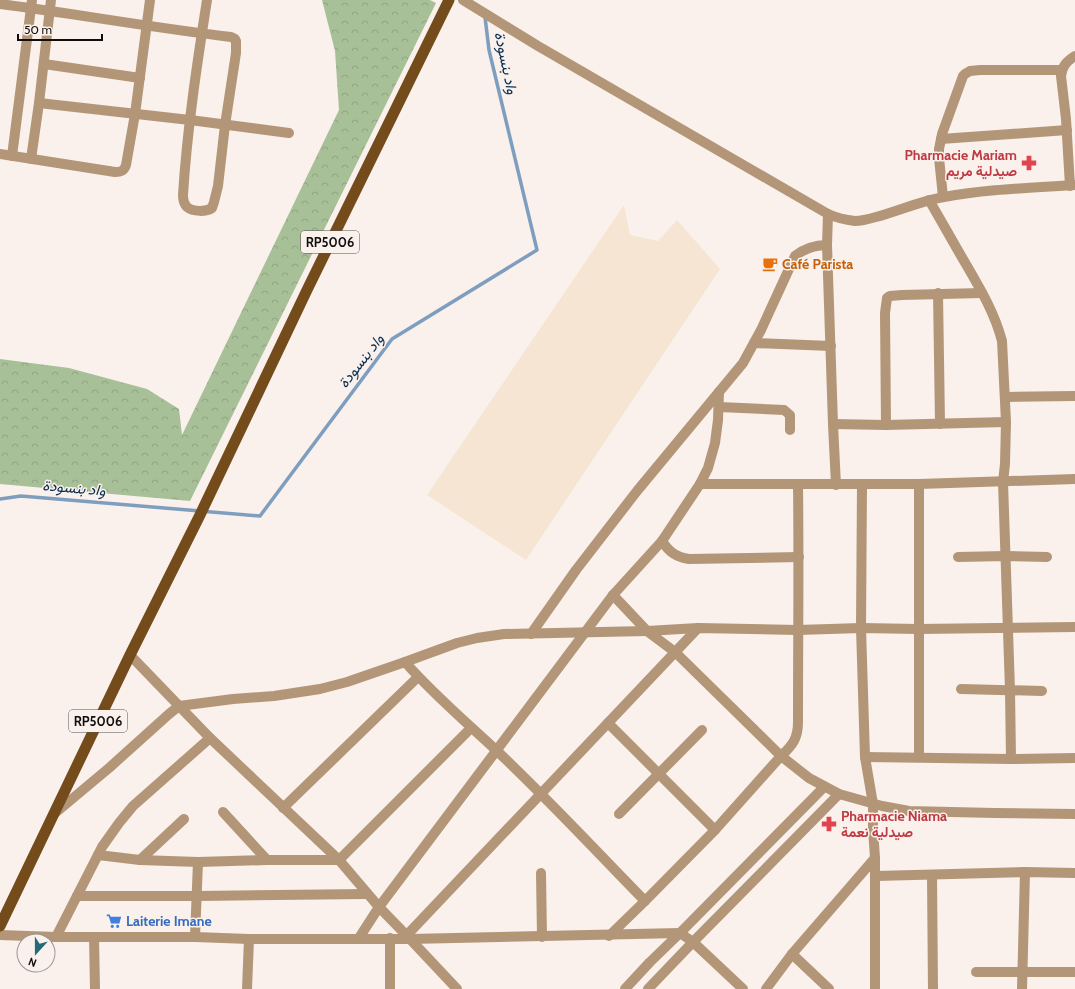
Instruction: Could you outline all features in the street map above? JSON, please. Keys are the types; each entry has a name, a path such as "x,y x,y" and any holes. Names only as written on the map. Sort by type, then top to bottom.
{"main road":[{"name":"RP5006","path":"0,926 130,655 214,486 310,283 449,0"}],"street":[{"path":"31,159 51,0"},
{"path":"0,154 120,172 123,170 126,165 135,114 150,0"},
{"path":"0,4 32,4 50,11 147,26 202,34 231,37 234,38 236,40 236,53 225,125 218,186 212,208 208,210 194,210 188,208 183,199 190,120 202,34 207,0"},
{"path":"463,0 544,49 828,214 845,219 861,220 884,215 929,200 943,197 988,191 1072,185 1062,70 1068,61 1075,56"},
{"path":"12,156 32,4"},
{"path":"44,64 140,78"},
{"path":"943,197 939,158 941,139 963,76 968,72 980,70 1062,70"},
{"path":"39,103 288,133"},
{"path":"941,139 1067,130"},
{"path":"929,200 982,292 994,316 1002,341 1006,422 1004,482 1011,759"},
{"path":"828,214 827,245 836,485"},
{"path":"531,634 637,491 743,363 767,319 795,256 806,248 827,245"},
{"path":"886,425 886,299 890,296 896,295 982,292"},
{"path":"938,294 940,424"},
{"path":"754,343 831,346"},
{"path":"359,938 378,907 497,751 584,632 613,595 662,541 700,484 708,468 714,450 717,433 719,392"},
{"path":"1005,397 1075,396"},
{"path":"719,407 784,410 790,415 790,430"},
{"path":"833,424 886,425 1006,422"},
{"path":"700,484 919,484 1075,479"},
{"path":"608,936 645,901 714,830 793,744 798,732 798,484"},
{"path":"862,484 861,628 866,757 873,804 876,876 876,989"},
{"path":"919,484 919,757"},
{"path":"662,541 675,555 689,559 799,557"},
{"path":"958,557 1047,557"},
{"path":"613,595 647,631 675,652 781,756 801,773 824,787 839,794 873,804 909,810 1075,814"},
{"path":"54,814 179,706 233,699 274,696 320,689 347,682 477,638 504,634 647,631 698,628 798,630 861,628 918,629 1075,627"},
{"path":"408,937 540,794 698,628"},
{"path":"130,655 210,738 339,860 366,894 457,989"},
{"path":"405,662 418,677 497,751 645,901"},
{"path":"283,808 418,677"},
{"path":"961,689 1042,691"},
{"path":"608,723 714,830"},
{"path":"98,855 140,860 198,862 339,860 471,728"},
{"path":"619,814 702,730"},
{"path":"210,738 133,806 119,823 98,855 56,937 195,937 249,939 542,937 680,933 693,942 743,989"},
{"path":"866,757 1011,759 1075,758"},
{"path":"625,989 824,787"},
{"path":"648,989 839,794"},
{"path":"223,812 267,860"},
{"path":"140,860 184,819"},
{"path":"766,989 792,954 875,858"},
{"path":"195,937 198,862"},
{"path":"876,876 1025,872 1075,873"},
{"path":"1022,989 1025,872"},
{"path":"541,873 542,937"},
{"path":"932,875 934,989"},
{"path":"76,896 366,894"},
{"path":"0,935 16,936"},
{"path":"94,937 95,989"},
{"path":"390,938 390,989"},
{"path":"247,989 249,939"},
{"path":"792,954 829,989"},
{"path":"976,972 1075,972"}],"shaded area":[{"path":"624,205 630,235 658,241 677,220 720,269 526,560 427,495"}],"green space":[{"path":"322,0 430,0 436,3 190,501 0,484 0,359 69,368 147,389 179,409 182,435 339,110 335,51"}],"waterway":[{"name":"واد بنسودة","path":"0,499 21,496 260,516 392,339 537,250 489,50 485,17"}],"place":[{"name":"Pharmacie Mariam صيدلية مريم","path":"1029,163"},
{"name":"Café Parista","path":"770,264"},
{"name":"Pharmacie Niama صيدلية نعمة","path":"829,824"},
{"name":"Laiterie Imane","path":"114,921"}]}
